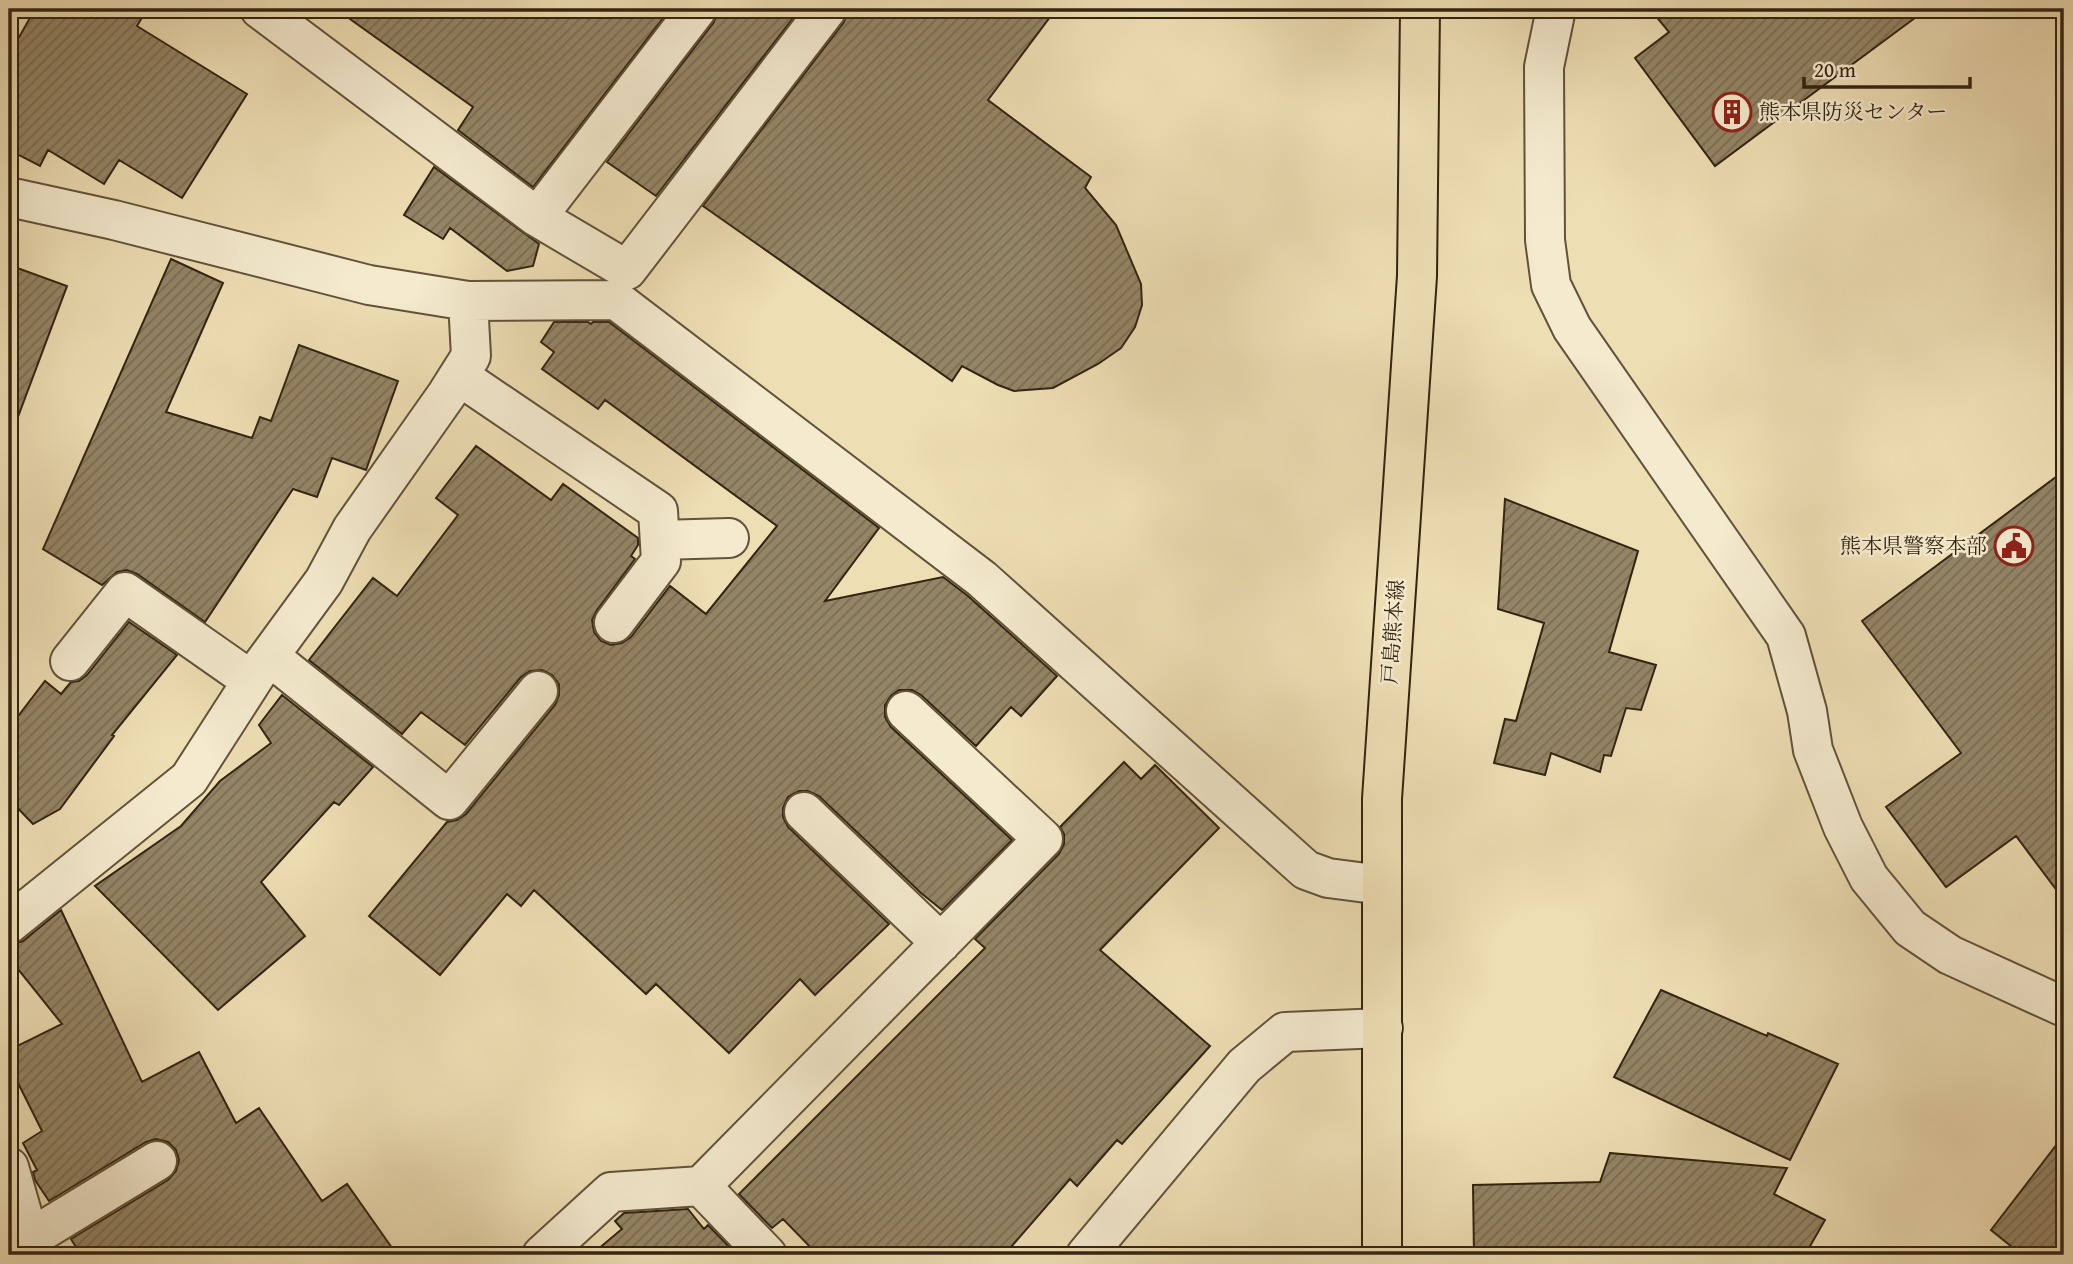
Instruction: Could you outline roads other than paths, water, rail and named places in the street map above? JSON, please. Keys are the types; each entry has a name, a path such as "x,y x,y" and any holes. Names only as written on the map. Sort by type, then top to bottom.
{"main road":[{"name":"戸島熊本線","path":"1382,1255 1382,799 1417,276 1420,9"}],"street":[{"path":"260,9 537,217 627,270 827,9"},
{"path":"537,217 697,9"},
{"path":"1556,9 1544,67 1545,240 1551,285 1572,328 1786,636 1807,711 1813,750 1843,827 1869,878 1910,928 1950,955 2064,1007"},
{"path":"9,197 114,220 369,285 468,301 616,300 982,579 1306,870 1328,878 1382,885"},
{"path":"9,925 189,779 260,669 324,582 352,529 471,356 468,301"},
{"path":"459,376 658,511 661,561 614,623"},
{"path":"660,540 729,538"},
{"path":"70,661 125,592 260,669 449,800 538,691"},
{"path":"542,1255 611,1192 701,1185 1043,839 906,711"},
{"path":"804,812 940,943"},
{"path":"1086,1255 1244,1066 1285,1032 1383,1028"},
{"path":"9,1167 31,1247 157,1161"},
{"path":"701,1185 767,1255"}],"place":[{"name":"熊本県防災センター","path":"1732,112"},
{"name":"熊本県警察本部","path":"2014,546"}]}
